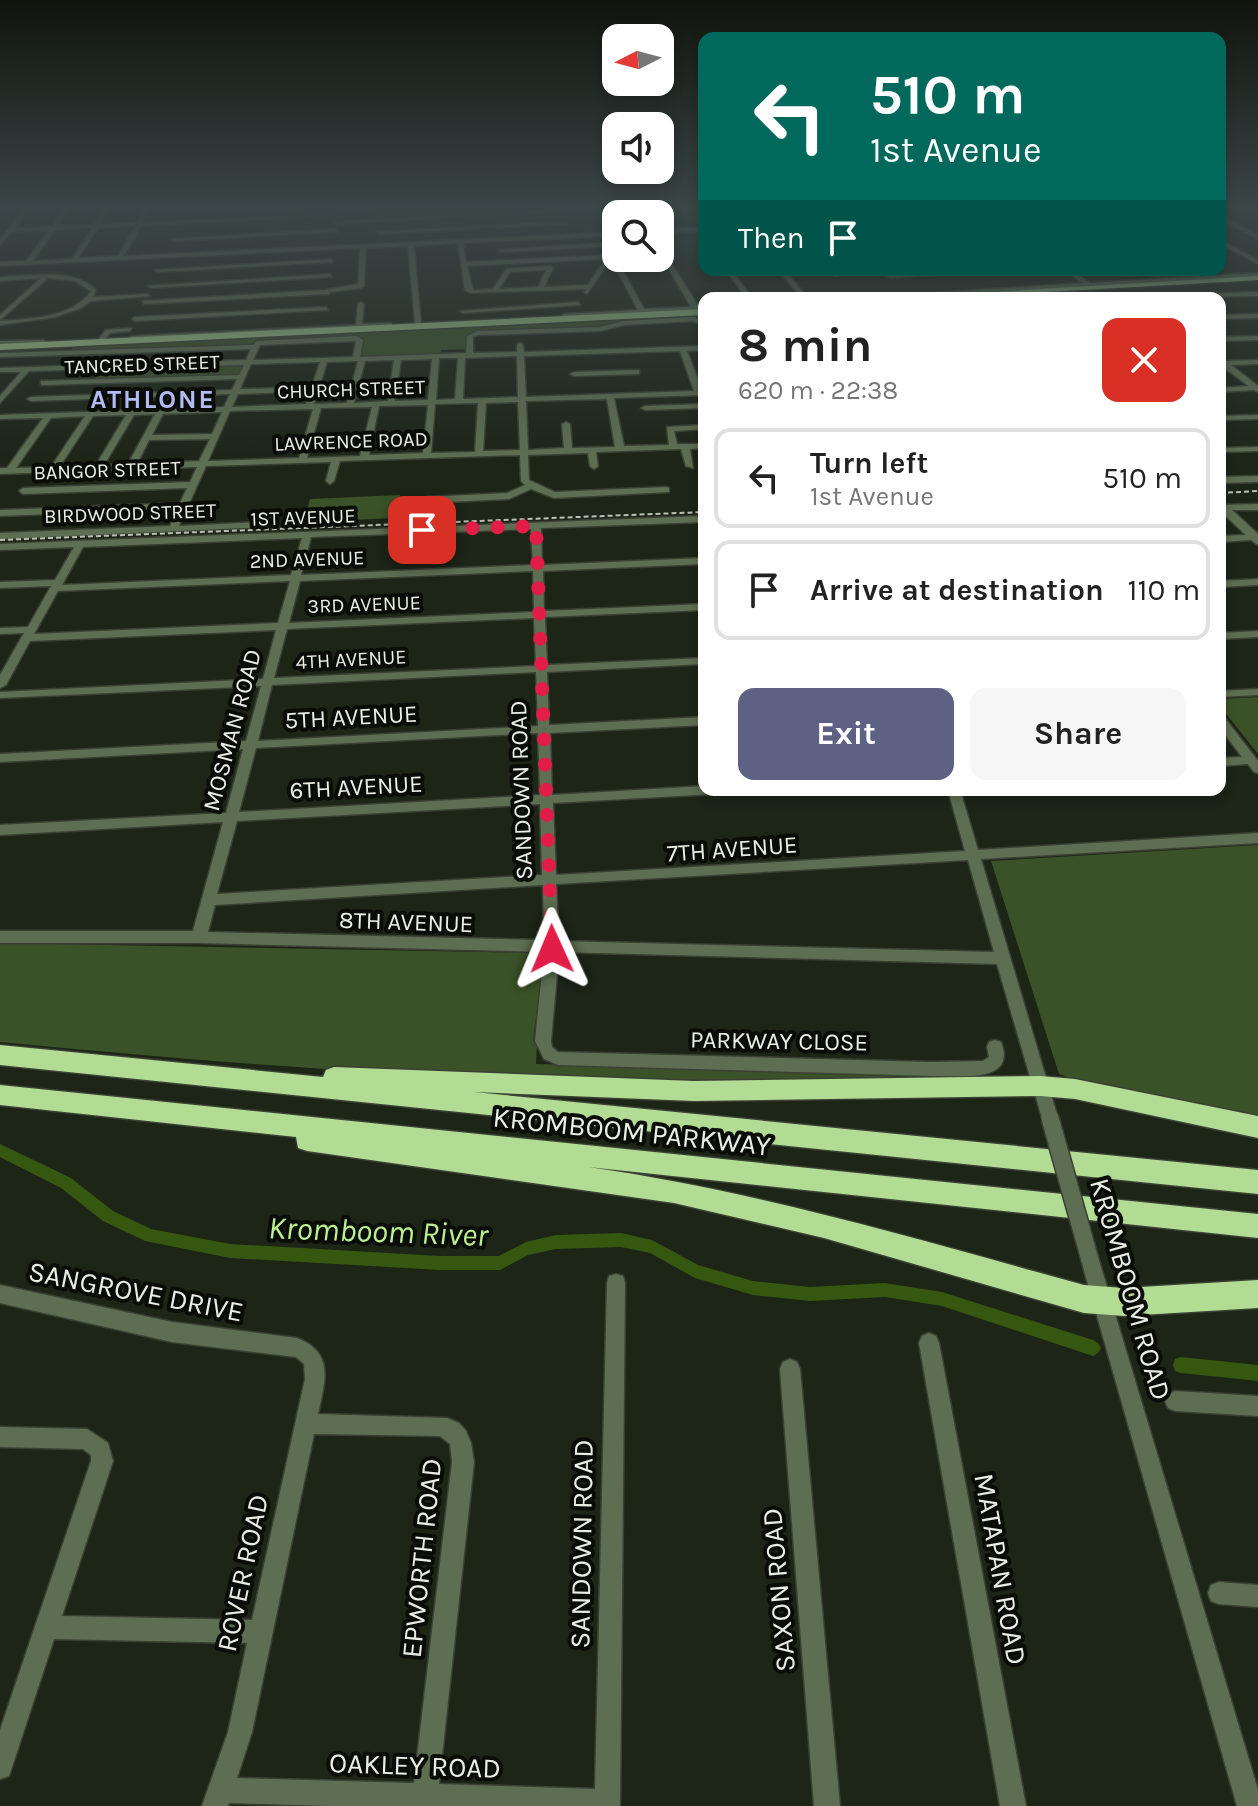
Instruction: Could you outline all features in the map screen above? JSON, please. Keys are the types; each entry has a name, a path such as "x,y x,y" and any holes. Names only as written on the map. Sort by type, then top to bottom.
{"highway":[{"name":"KROMBOOM PARKWAY","path":"0,1055 1258,1182"},
{"path":"78,1063 627,1090 1040,1086 1075,1089 1258,1127"},
{"name":"KROMBOOM PARKWAY","path":"0,1095 1258,1226"},
{"path":"155,1111 165,1119 191,1125 674,1191 824,1226 1061,1295 1106,1313 1258,1294"}],"main road":[{"path":"0,349 698,315"}],"street":[{"path":"0,320 29,293"},
{"path":"0,320 64,321 81,315 85,309 80,306 93,293"},
{"path":"126,338 148,293"},
{"path":"227,332 238,293"},
{"path":"90,299 293,293"},
{"path":"325,327 328,293"},
{"path":"415,293 418,324"},
{"path":"572,316 586,293"},
{"path":"633,293 642,312"},
{"path":"1226,295 1258,294"},
{"path":"359,326 361,304"},
{"path":"463,311 578,304"},
{"path":"135,319 326,309"},
{"path":"0,349 126,338 325,327 642,312 698,315"},
{"path":"459,401 465,355 473,334 574,330 698,315"},
{"path":"1226,317 1258,316"},
{"path":"645,322 653,349"},
{"path":"101,340 108,331 130,329"},
{"path":"574,330 576,352"},
{"path":"520,331 525,481 554,495 666,490"},
{"path":"173,529 255,347 263,341 358,338 359,359 350,405"},
{"path":"1226,339 1258,338"},
{"path":"0,349 255,347"},
{"path":"0,370 698,348"},
{"path":"683,349 698,387"},
{"path":"598,351 602,373"},
{"path":"427,456 436,356"},
{"path":"391,404 398,357"},
{"path":"302,461 324,360"},
{"path":"1226,362 1258,362"},
{"path":"1226,365 1257,389"},
{"path":"0,426 31,399 56,368"},
{"path":"0,401 27,369"},
{"path":"690,370 698,370"},
{"path":"574,374 636,372"},
{"name":"TANCRED STREET","path":"44,383 241,377"},
{"path":"110,413 130,381"},
{"path":"1226,390 1257,389"},
{"path":"31,399 290,390"},
{"name":"CHURCH STREET","path":"9,416 698,393"},
{"path":"610,396 620,449"},
{"path":"479,454 482,401"},
{"path":"364,458 376,404"},
{"path":"645,408 698,406"},
{"path":"131,467 161,411"},
{"path":"98,468 132,412"},
{"path":"54,469 91,413"},
{"path":"4,471 49,415"},
{"path":"1226,418 1258,417"},
{"path":"566,424 568,451"},
{"path":"673,447 670,429 698,427"},
{"path":"147,438 215,436"},
{"name":"LAWRENCE ROAD","path":"4,471 620,449 637,452 698,446"},
{"path":"685,447 690,466"},
{"path":"1226,450 1258,449"},
{"path":"592,450 594,466"},
{"path":"330,481 336,459"},
{"path":"0,525 4,513 38,470"},
{"path":"1226,480 1258,479"},
{"name":"BANGOR STREET","path":"23,491 193,485"},
{"path":"427,500 509,496 531,486"},
{"path":"4,513 184,506"},
{"path":"1226,508 1258,507"},
{"path":"1226,512 1256,539"},
{"name":"1ST AVENUE","path":"0,547 698,519"},
{"name":"BIRDWOOD STREET","path":"0,536 262,525"},
{"name":"SANDOWN ROAD","path":"536,526 551,882 552,949 543,1041 546,1052"},
{"name":"MOSMAN ROAD","path":"199,937 307,535"},
{"path":"1226,539 1256,539"},
{"path":"0,686 80,544"},
{"name":"2ND AVENUE","path":"0,585 56,586 698,561"},
{"path":"1226,584 1258,582"},
{"name":"3RD AVENUE","path":"0,631 29,634 283,626 698,607"},
{"path":"1226,636 1258,634"},
{"name":"4TH AVENUE","path":"0,686 268,681 698,661"},
{"path":"1226,694 1258,692"},
{"name":"5TH AVENUE","path":"0,758 698,721"},
{"path":"1226,728 1255,765"},
{"path":"1226,763 1255,765"},
{"name":"6TH AVENUE","path":"0,830 698,791"},
{"name":"KROMBOOM ROAD","path":"956,796 1250,1806"},
{"name":"7TH AVENUE","path":"209,900 1258,838"},
{"name":"8TH AVENUE","path":"0,937 199,937 552,949 1002,958"},
{"name":"PARKWAY CLOSE","path":"546,1052 553,1058 573,1060 930,1069 986,1068 997,1060 995,1047"},
{"name":"SANDOWN ROAD","path":"607,1804 616,1283"},
{"name":"SANGROVE DRIVE","path":"0,1294 172,1332 290,1346 309,1352"},
{"name":"MATAPAN ROAD","path":"929,1343 1013,1806"},
{"name":"ROVER ROAD","path":"218,1798 240,1732 315,1379 309,1352"},
{"name":"SAXON ROAD","path":"790,1369 827,1806"},
{"path":"1175,1401 1258,1406"},
{"name":"EPWORTH ROAD","path":"305,1424 440,1426 451,1428 463,1447 425,1795"},
{"path":"0,1437 87,1439 101,1450 98,1479 0,1767"},
{"path":"1219,1593 1258,1596"},
{"path":"49,1627 260,1632"},
{"name":"OAKLEY ROAD","path":"218,1798 425,1795 607,1804"}],"green space":[{"path":"698,313 698,321 475,332 468,335 467,349 441,350 440,355 359,358 363,341 358,337 263,340 252,345 69,352 73,348"},
{"path":"244,365 239,376 93,381 102,368"},
{"path":"400,495 396,518 303,522 310,499"},
{"path":"1258,697 1258,754 1226,714 1226,699"},
{"path":"1258,845 1258,1119 1078,1081 1059,1074 991,861"},
{"path":"0,943 544,953 533,1041 537,1042 536,1064 906,1073 907,1078 711,1084 512,1079 256,1064 0,1042"}],"waterway":[{"name":"Kromboom River","path":"0,1150 66,1183 108,1216 150,1236 230,1251 440,1263 500,1263 526,1249 556,1242 621,1240 652,1247 695,1271 753,1288 810,1294 885,1290 942,1299 1093,1348"},
{"name":"Kromboom River","path":"1181,1365 1258,1373"}],"railway":[{"path":"1226,493 1258,491"},
{"path":"0,540 698,512"}],"district":[{"name":"ATHLONE","path":"153,399"}],"route":[{"path":"422,530 536,526 552,949"}]}
